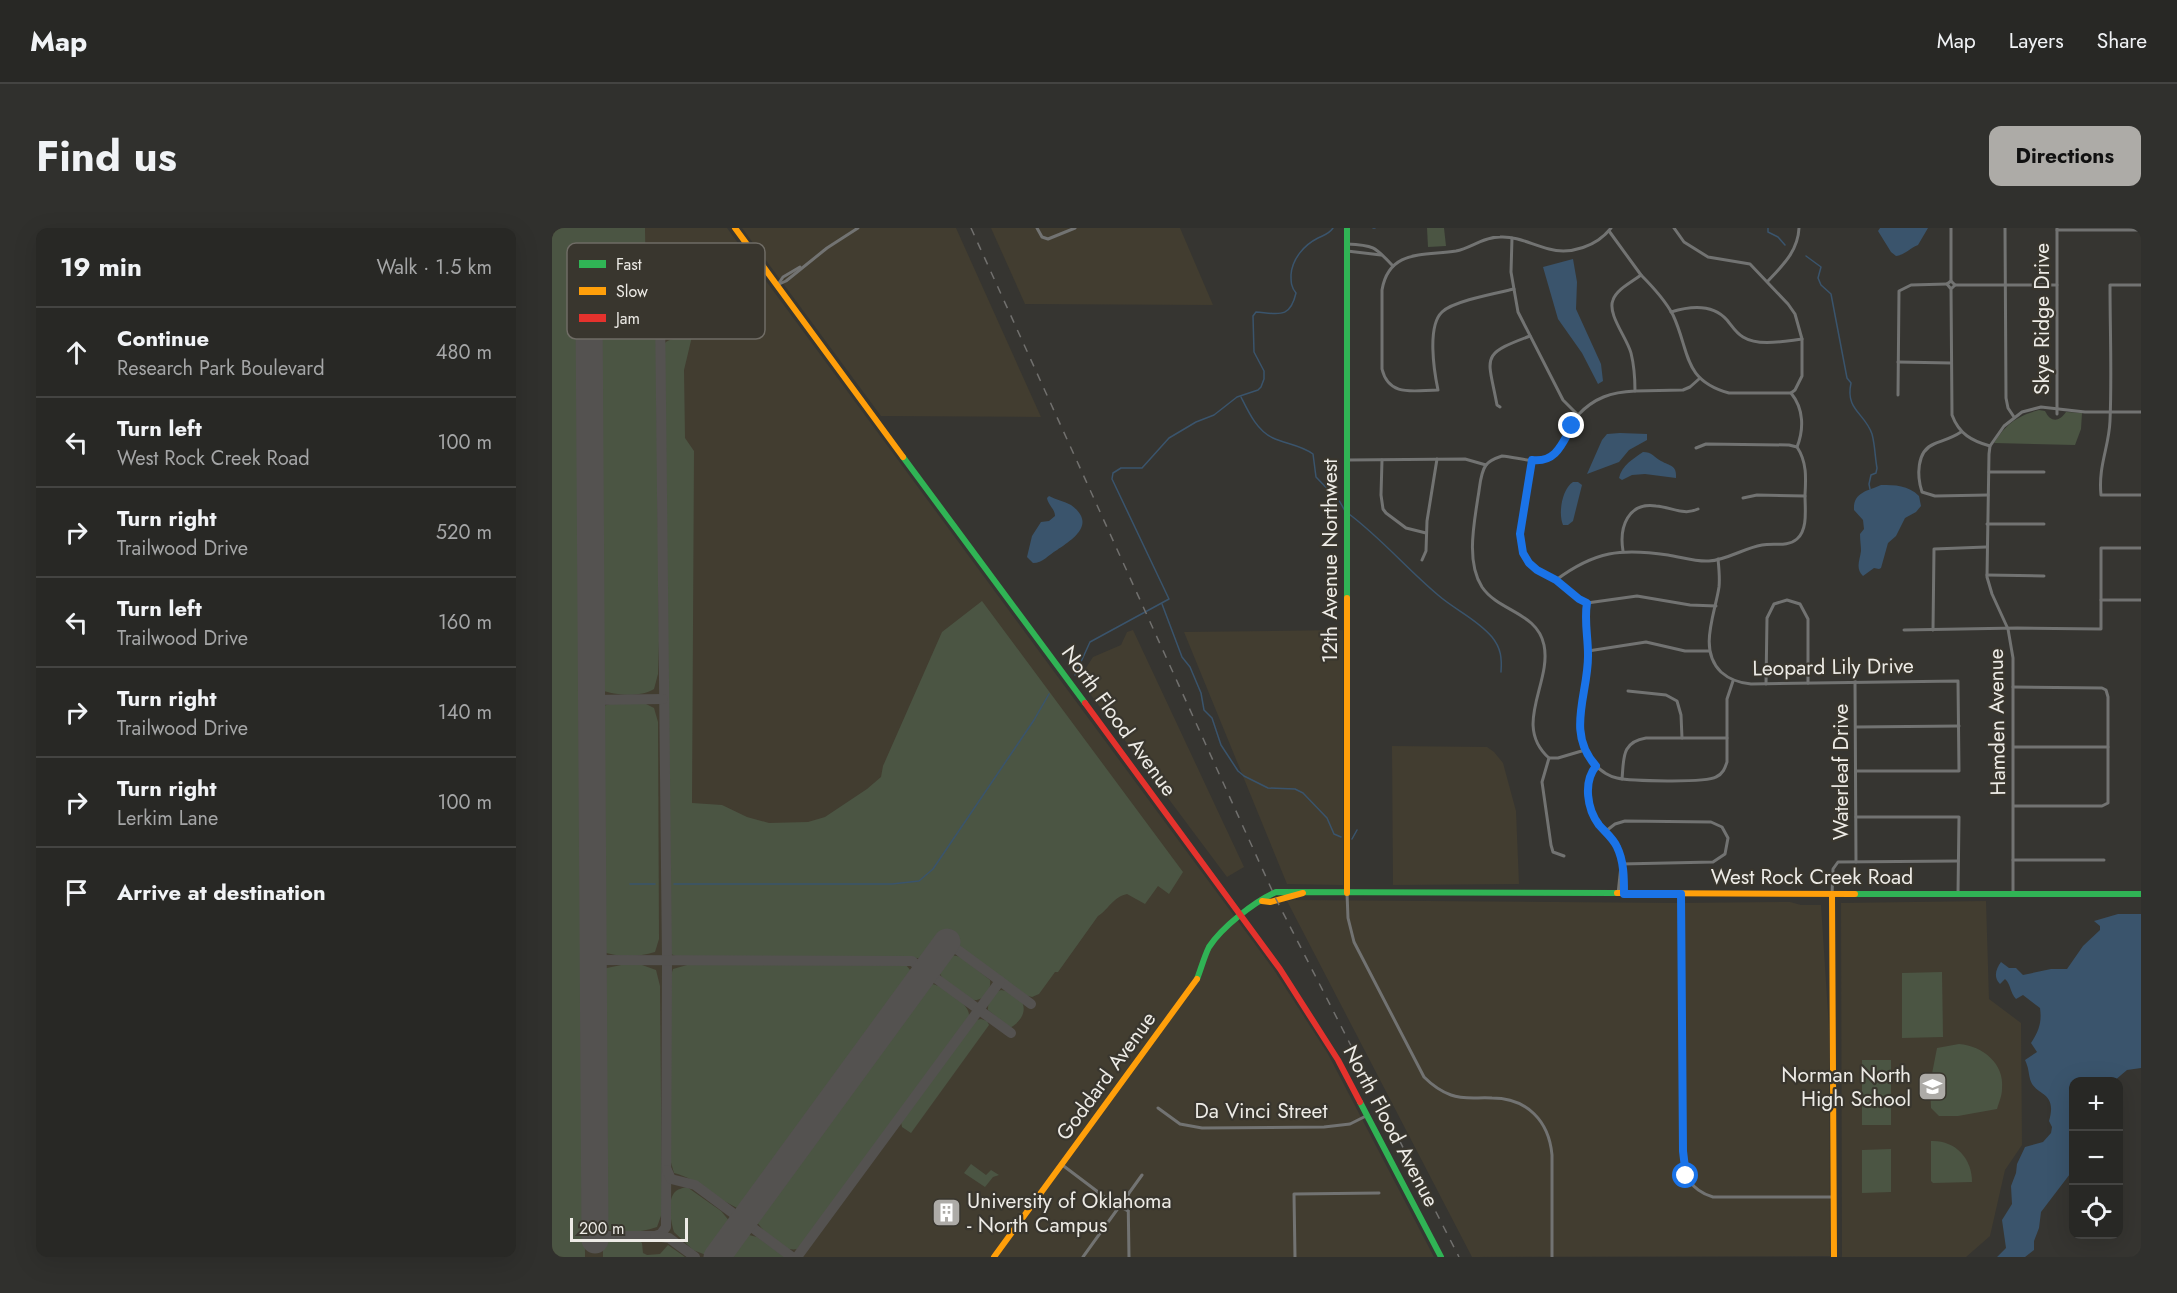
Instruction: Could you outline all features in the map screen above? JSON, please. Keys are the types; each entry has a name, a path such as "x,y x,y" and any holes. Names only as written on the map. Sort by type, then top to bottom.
{"main road":[{"name":"North Flood Avenue","path":"735,228 746,243"},
{"name":"12th Avenue Northwest","path":"1347,228 1347,893"},
{"name":"North Flood Avenue","path":"765,269 1312,1015 1441,1257"},
{"name":"West Rock Creek Road","path":"1241,916 1267,895 1278,891 1293,890 1303,893 2141,894"},
{"path":"1832,894 1834,1257"},
{"name":"Goddard Avenue","path":"994,1257 1195,982 1209,949 1216,939 1241,916"}],"street":[{"path":"777,285 783,277 858,228"},
{"path":"1037,228 1042,237 1048,239 1075,228"},
{"path":"1514,289 1453,305 1442,311 1433,330 1434,370 1438,390 1399,390 1384,378 1382,369 1383,282 1393,266 1404,258 1456,250 1491,238 1524,240 1552,250 1569,251 1587,247 1610,230 1641,275 1657,291 1671,312 1679,328 1689,362 1699,379 1729,393 1791,393 1802,376 1802,339 1795,314 1768,281 1750,264 1715,259 1700,254 1684,242 1674,228"},
{"path":"1768,281 1791,256 1799,237 1799,228"},
{"path":"1951,228 1951,281 1955,285 2057,285"},
{"path":"2005,228 2006,398 2008,408 2014,417"},
{"path":"2057,229 2141,230"},
{"name":"Skye Ridge Drive","path":"2057,229 2057,414"},
{"path":"1512,238 1511,266 1518,312 1563,400 1578,415"},
{"path":"1347,248 1371,246 1377,248 1393,266"},
{"path":"1347,248 1383,255"},
{"path":"1635,391 1630,351 1611,310 1612,301 1617,293 1641,275"},
{"path":"1898,395 1899,291 1911,285 1947,284 1951,281"},
{"path":"1947,284 1951,289 1953,415 1960,432 1976,442 1990,446 2000,430 2014,417 2034,408 2141,412"},
{"path":"1951,289 1955,285"},
{"path":"2141,285 2110,285 2109,433 2101,469 2101,495 2141,495"},
{"path":"1671,312 1694,307 1712,310 1721,315 1742,337 1751,340 1766,342 1802,339"},
{"path":"1500,407 1497,405 1490,372 1491,358 1499,348 1530,336"},
{"path":"1898,362 1951,363"},
{"path":"1585,750 1558,758 1549,758 1536,743 1534,710 1545,657 1541,636 1526,617 1492,598 1482,586 1476,572 1473,525 1486,465 1502,456 1546,460 1560,449 1578,415 1600,397 1635,391 1683,390 1699,379"},
{"path":"1556,580 1585,561 1623,551 1638,551 1699,561 1718,560 1761,545 1795,542 1804,528 1805,520 1805,462 1797,447 1803,428 1798,406 1791,393"},
{"path":"1960,432 1943,442 1933,444 1926,450 1921,459 1920,468 1922,492 1935,496 1988,495"},
{"path":"1696,448 1706,444 1797,447"},
{"name":"Hamden Avenue","path":"1990,446 1987,575 1992,594 2008,628 2013,658 2013,894"},
{"path":"1422,560 1426,552 1426,533 1437,459"},
{"path":"1346,460 1472,460 1486,465"},
{"path":"1382,460 1383,509 1406,528 1426,533"},
{"path":"1532,460 1520,543 1529,563 1537,570 1556,580 1587,603 1637,596 1690,605 1716,606"},
{"path":"1989,472 2044,472"},
{"path":"1743,498 1757,495 1805,496"},
{"path":"1623,551 1623,526 1627,516 1635,509 1657,506 1691,513 1698,508"},
{"path":"1987,524 2044,524"},
{"path":"1934,630 1934,549 1986,547"},
{"path":"1904,630 2101,629 2101,548 2141,548"},
{"path":"1588,651 1646,642 1685,651 1709,651 1719,586 1718,560"},
{"path":"1987,575 2044,576"},
{"path":"1766,684 1767,618 1774,604 1787,600 1800,604 1808,619 1808,684"},
{"path":"2101,600 2141,600"},
{"path":"1587,603 1587,672 1580,708 1580,723 1585,750 1596,766 1609,776 1622,779 1713,779 1721,773 1726,765 1727,699 1733,681"},
{"name":"Leopard Lily Drive","path":"1709,651 1717,668 1733,681 1745,683 1958,681 1959,726"},
{"name":"Waterleaf Drive","path":"1855,681 1856,862"},
{"path":"2013,687 2097,687 2106,690 2109,698 2109,800 2106,805 2014,806"},
{"path":"1628,692 1666,695 1677,701 1681,715 1682,738"},
{"path":"1856,727 1959,726 1959,771 1856,771"},
{"path":"1622,779 1625,752 1634,741 1646,738 1727,738"},
{"path":"2014,747 2109,747"},
{"path":"1549,758 1542,782 1551,845 1553,852 1564,856"},
{"path":"1596,766 1590,775 1588,798 1593,814 1618,848 1621,864 1621,894"},
{"path":"1856,817 1959,816 1958,894"},
{"path":"1606,832 1615,824 1628,821 1711,822 1719,824 1725,831 1728,842 1725,854 1713,862 1621,864"},
{"path":"2013,860 2104,860"},
{"path":"1832,894 1833,869 1835,864 1841,862 1959,861"},
{"path":"1347,893 1347,918 1354,942 1424,1077 1440,1090 1451,1095 1466,1098 1506,1099 1520,1103 1537,1116 1546,1130 1552,1155 1552,1257"},
{"path":"1681,894 1683,1151 1686,1176 1696,1189 1713,1197 1833,1197"},
{"name":"Da Vinci Street","path":"1158,1108 1180,1124 1202,1128 1334,1126 1350,1124 1367,1115"},
{"path":"1061,1164 1128,1211"},
{"path":"1083,1257 1142,1175"},
{"path":"1128,1193 1129,1257"},
{"path":"1295,1257 1294,1194 1379,1193"}],"shaded area":[{"path":"552,228 727,228 738,243 567,243 567,339 765,339 765,280 1274,970 1328,1054 1434,1257 552,1257"},
{"path":"742,228 956,228 1041,417 881,416 765,259 765,243 753,243"},
{"path":"991,228 1180,228 1213,305 1025,304"},
{"path":"1133,630 1244,867 1227,877 1079,679 1093,657 1121,645 1127,632"},
{"path":"1343,630 1343,885 1287,884 1184,632"},
{"path":"1392,746 1487,747 1494,752 1503,763 1516,811 1519,884 1393,885"},
{"path":"1287,901 1790,902 1801,905 1821,905 1829,1028 1830,1256 1472,1257"},
{"name":"Norman North High School","path":"1986,901 1989,999 2021,1023 2022,1145 2005,1170 1990,1236 1966,1257 1842,1257 1841,903"}],"green space":[{"path":"552,228 645,228 645,243 567,243 567,339 580,339 585,1257 552,1257"},
{"path":"1427,228 1444,228 1446,246 1428,247"},
{"path":"598,339 656,339 658,674 654,689 641,694 627,695 600,690"},
{"path":"691,339 684,370 685,438 694,451 692,803 722,805 747,817 769,823 808,822 825,817 867,789 881,777 883,766 942,632 982,601 1183,872 1169,894 1158,886 1145,904 1127,894 1115,900 1098,916 1058,972 1055,972 1039,994 1032,997 1025,995 942,934 926,956 919,958 678,957 671,954 668,948 664,344 668,341"},
{"path":"2039,410 2045,411 2050,418 2055,420 2061,418 2066,412 2082,413 2081,429 2075,445 1994,443 2013,422"},
{"path":"613,703 644,703 654,708 658,722 659,939 655,952 635,956 614,955 601,951 600,707"},
{"path":"952,955 961,957 990,980 985,996 978,1000 970,999 943,979 939,972 947,958"},
{"path":"626,964 642,965 656,970 660,986 662,1213 657,1227 630,1232 603,1228 602,969"},
{"path":"687,965 906,965 911,971 911,976 740,1209 692,1180 674,1173 670,1159 669,982 673,969"},
{"path":"1942,972 1943,1037 1902,1038 1902,973"},
{"path":"932,984 943,988 961,1001 969,1016 804,1242 797,1249 785,1248 768,1235 755,1220 926,986"},
{"path":"1001,990 1016,995 1023,1005 1022,1017 1010,1028 988,1010 992,998"},
{"path":"976,1020 987,1021 989,1025 911,1133 902,1127 901,1122 972,1025"},
{"path":"1959,1044 1976,1048 1996,1064 2002,1080 2002,1094 1997,1109 1958,1116 1939,1116 1931,1108 1930,1084 1937,1048"},
{"path":"1862,1060 1891,1060 1891,1125 1862,1125"},
{"path":"1931,1141 1940,1141 1961,1152 1969,1165 1972,1182 1933,1183 1931,1181"},
{"path":"1891,1149 1891,1192 1862,1193 1862,1150"},
{"path":"971,1164 986,1175 991,1170 999,1175 993,1177 985,1187 964,1173"},
{"path":"687,1187 721,1211 731,1223 706,1255 693,1250 674,1232 670,1212 672,1197 680,1189"},
{"path":"745,1234 757,1237 785,1257 728,1257"},
{"path":"603,1240 639,1240 642,1243 643,1253 647,1255 660,1254 668,1245 685,1257 603,1257"}],"water":[{"path":"1880,228 1928,228 1918,245 1896,256 1878,231"},
{"path":"1573,259 1577,282 1576,309 1601,364 1603,381 1598,384 1582,353 1558,319 1543,267"},
{"path":"1607,434 1647,434 1647,440 1629,450 1619,462 1587,474 1602,440"},
{"path":"1643,452 1651,454 1672,467 1676,478 1645,474 1632,475 1622,480 1619,478 1625,466"},
{"path":"1573,482 1582,485 1573,521 1568,525 1563,525 1562,502 1566,490"},
{"path":"1881,485 1910,490 1919,496 1921,506 1905,518 1896,536 1888,543 1881,568 1874,568 1863,576 1859,567 1860,534 1864,529 1863,520 1854,510 1854,504 1862,493"},
{"path":"1049,496 1071,505 1079,512 1082,525 1070,541 1043,560 1033,563 1027,557 1032,536 1041,522 1049,521 1055,516 1047,498"},
{"path":"2118,914 2141,914 2141,1068 2127,1070 2119,1077 2069,1077 2069,1175 2041,1212 2034,1250 2025,1257 1997,1257 2006,1248 2002,1220 2012,1204 2011,1186 2017,1164 2025,1147 2043,1142 2051,1133 2052,1127 2049,1121 2051,1104 2045,1095 2033,1085 2025,1060 2037,1052 2031,1043 2039,1026 2040,1008 2023,995 2016,999 2005,979 2000,984 1998,981 1997,970 2001,962 2009,968 2016,968 2023,975 2051,969 2067,969 2083,946 2100,930 2100,926 2094,921"}],"waterway":[{"path":"1075,675 1090,642 1169,599 1112,479 1113,473 1121,468 1142,468 1169,438 1196,422 1214,415 1237,397 1261,387 1264,371 1254,352 1253,316 1256,312 1277,314 1287,311 1296,293 1293,289 1291,275 1296,258 1308,244 1333,228"},
{"path":"1768,228 1768,232 1778,237 1785,245"},
{"path":"1806,256 1821,267 1818,278 1821,285 1831,294 1847,378 1851,383 1851,399 1872,434 1877,468 1876,473 1871,475 1870,489"},
{"path":"1241,397 1254,420 1267,435 1313,454 1316,477 1340,502 1345,511"},
{"path":"1349,514 1438,595 1486,631 1499,649 1501,672"},
{"path":"1162,604 1182,657 1190,667 1201,693 1204,710 1212,718 1221,745 1238,771 1268,788 1295,789 1303,793 1327,818 1334,834 1341,837"},
{"path":"674,884 892,884 919,881 933,869 1034,720 1049,694"},
{"path":"1352,839 1357,830"},
{"path":"630,884 655,884"}],"taxiway":[{"path":"595,1234 597,1236 655,1236 661,1234 666,1227 667,961 660,339"},
{"path":"592,700 663,699"},
{"path":"797,1257 1000,981 947,942"},
{"path":"593,960 912,961 1011,1033"},
{"path":"1000,981 1031,1004"},
{"path":"667,1170 671,1179 695,1185 792,1257"},
{"path":"655,1236 669,1238 695,1257"}],"runway":[{"path":"589,339 595,1240"},
{"path":"717,1257 947,942"}],"railway":[{"path":"971,228 1276,899 1459,1257"}],"traffic: fast":[{"path":"1347,228 1347,598"},
{"path":"903,457 1085,703"},
{"path":"1197,979 1209,947 1222,931 1249,909 1276,892 1617,893"},
{"path":"1855,894 2141,894"},
{"path":"1360,1102 1441,1257"}],"traffic: slow":[{"path":"735,228 746,243"},
{"path":"765,269 903,457"},
{"path":"1347,598 1347,893"},
{"path":"1262,901 1270,902 1303,893"},
{"path":"1617,893 1855,894"},
{"path":"1832,894 1834,1257"},
{"path":"994,1257 1197,979"}],"traffic: jam":[{"path":"1085,703 1280,969 1338,1060 1360,1102"}],"place":[{"name":"Norman North High School","path":"1932,1087"},
{"name":"University of Oklahoma - North Campus","path":"946,1213"}],"route":[{"path":"1572,426 1555,454 1546,460 1532,460 1520,543 1529,563 1587,603 1588,655 1580,723 1585,750 1596,766 1590,775 1588,798 1596,819 1619,851 1624,894 1681,894 1683,1165 1686,1176"}]}
